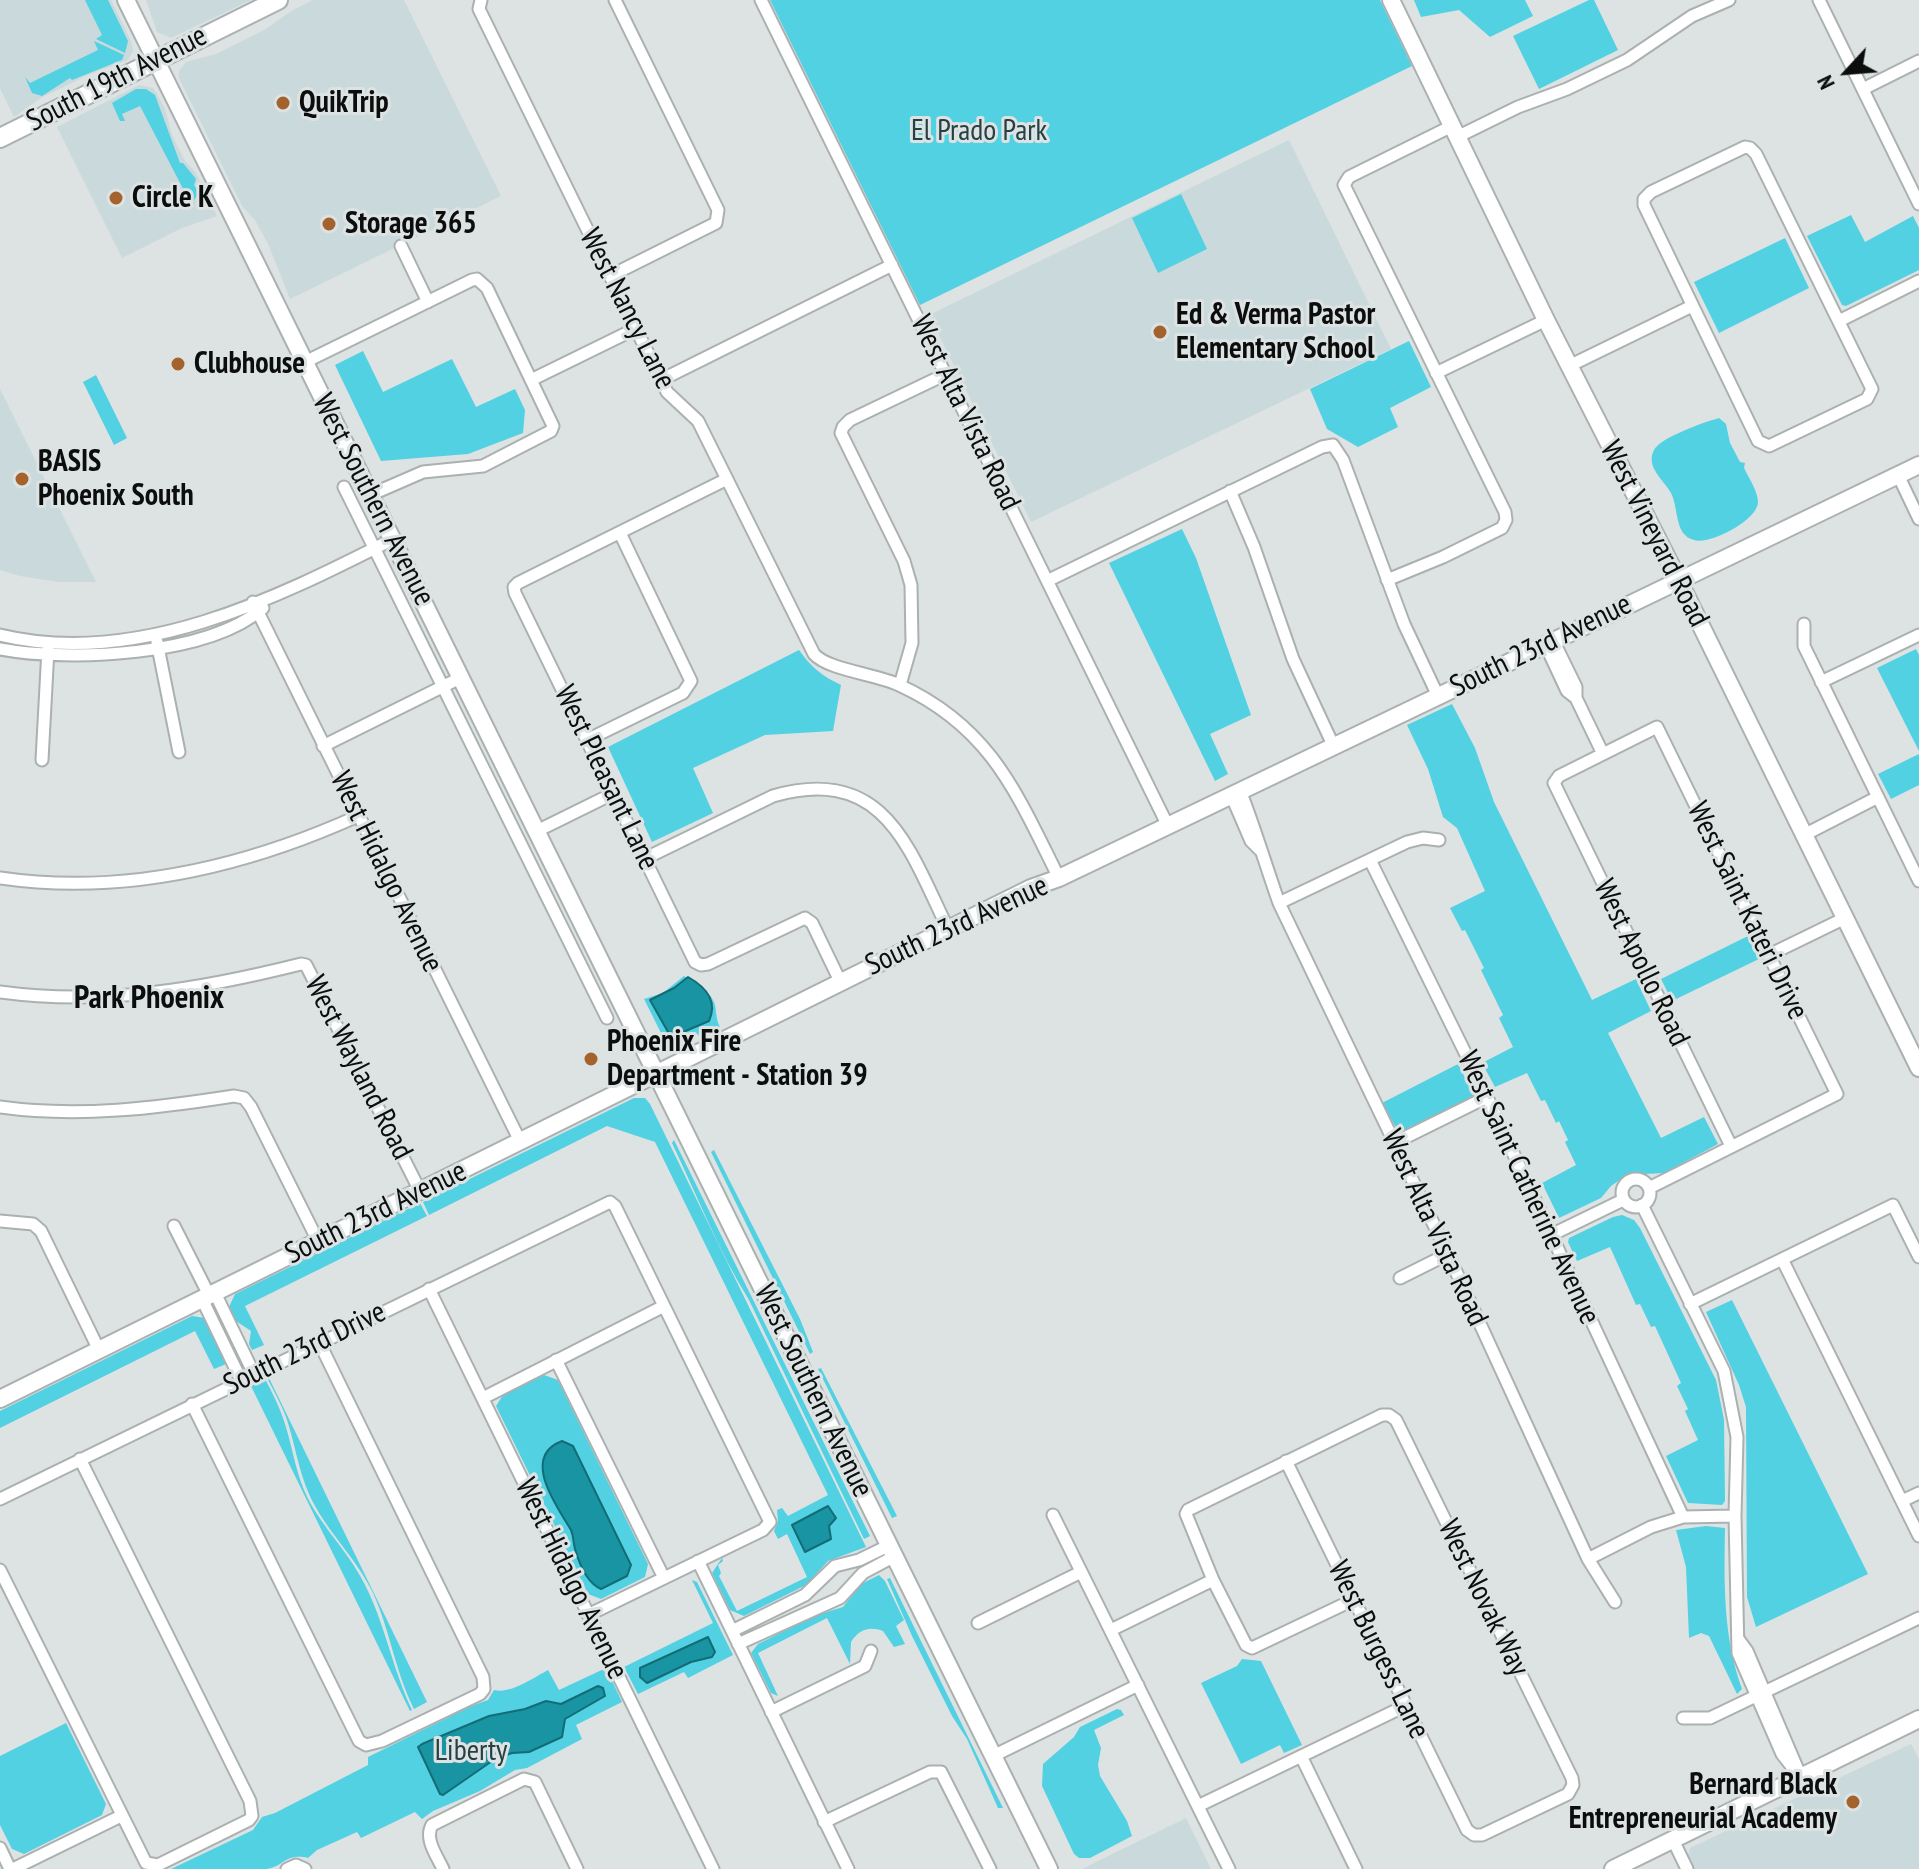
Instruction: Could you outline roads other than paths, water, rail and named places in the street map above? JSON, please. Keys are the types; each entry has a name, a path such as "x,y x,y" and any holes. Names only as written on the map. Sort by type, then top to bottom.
{"main road":[{"name":"South 19th Avenue","path":"0,138 278,0"}],"street":[{"name":"West Southern Avenue","path":"126,0 1049,1869"},
{"name":"West Nancy Lane","path":"481,0 479,9 661,380 673,399 698,421 817,658 827,665 868,673 900,685"},
{"path":"610,276 716,223 718,210 615,0"},
{"name":"West Alta Vista Road","path":"761,0 1168,826"},
{"name":"West Vineyard Road","path":"1391,0 1546,320 1678,579 1919,1068"},
{"path":"1387,580 1502,528 1506,523 1505,512 1346,192 1344,182 1349,177 1454,132 1567,89 1627,60 1692,16 1729,0"},
{"path":"1819,0 1919,204"},
{"path":"1863,89 1919,61"},
{"path":"1750,148 1756,154 1871,384 1872,393 1854,406 1765,446 1758,441 1692,306 1645,210 1644,199 1651,192 1740,149 1750,148"},
{"path":"401,246 428,302"},
{"path":"661,380 892,265"},
{"path":"305,362 477,279 487,288 553,426 546,436 483,466 423,472 370,495"},
{"path":"1839,321 1919,281"},
{"path":"1569,366 1692,306"},
{"path":"1436,373 1546,320"},
{"path":"531,380 635,329"},
{"path":"946,374 850,420 841,433 904,561 911,585 912,643 900,685 938,707 979,740 994,757 1012,785 1059,878"},
{"path":"1049,580 1322,447 1333,445 1340,453 1363,507 1404,624 1438,696"},
{"name":"South 23rd Avenue","path":"0,1399 1031,888 1059,878 1236,795 1919,465"},
{"path":"1898,475 1919,519"},
{"path":"587,740 687,689 691,678 620,533 727,479"},
{"name":"West Southern Avenue","path":"344,487 607,1018"},
{"path":"1230,491 1254,547 1293,659 1334,747"},
{"name":"West Pleasant Lane","path":"620,533 514,587 694,959 701,965 801,919 808,919 840,981"},
{"path":"0,635 48,648 103,656 158,648 208,635 255,607 393,539"},
{"path":"0,649 48,648 155,635 255,607"},
{"name":"West Hidalgo Avenue","path":"255,607 520,1141"},
{"path":"1804,624 1804,646 1919,881"},
{"path":"155,635 179,752"},
{"path":"1821,682 1919,635"},
{"path":"1549,642 1567,691 1576,698 1603,754"},
{"path":"42,760 48,648"},
{"path":"323,746 462,677"},
{"name":"West Saint Kateri Drive","path":"1603,754 1657,727 1837,1094 1731,1146"},
{"name":"West Apollo Road","path":"1603,754 1554,780 1554,786 1731,1146"},
{"path":"646,858 773,796 813,789 833,791 867,804 895,825 908,844 948,929"},
{"path":"537,831 614,793"},
{"name":"West Alta Vista Road","path":"1236,795 1251,841 1260,851 1279,903 1448,1254 1588,1559 1615,1602"},
{"path":"1804,835 1878,797"},
{"path":"0,878 57,882 168,876 272,851 358,816"},
{"path":"1279,903 1413,840 1439,840"},
{"name":"West Saint Catherine Avenue","path":"1370,860 1487,1097 1683,1517"},
{"path":"559,922 578,913"},
{"path":"1769,955 1845,918"},
{"name":"West Wayland Road","path":"0,992 83,998 147,995 203,987 306,965 420,1191"},
{"path":"0,1107 100,1111 169,1106 234,1096 244,1098 318,1241"},
{"path":"1394,1143 1487,1097"},
{"path":"1649,1188 1731,1146"},
{"path":"1640,1179 1649,1188 1649,1197 1642,1205 1631,1206 1623,1200 1622,1189 1629,1180 1640,1179"},
{"path":"1551,1235 1623,1200"},
{"name":"South 23rd Drive","path":"0,1499 610,1202 615,1206 664,1306"},
{"path":"1642,1205 1724,1371 1737,1437 1738,1653 1760,1695 1782,1754 1800,1777"},
{"path":"1690,1304 1893,1205 1919,1257"},
{"path":"0,1221 33,1224 41,1231 99,1350"},
{"path":"174,1226 209,1296 254,1374"},
{"path":"1400,1278 1448,1254"},
{"path":"1782,1259 1919,1536"},
{"name":"West Hidalgo Avenue","path":"429,1289 713,1869"},
{"path":"209,1296 241,1380"},
{"path":"483,1398 664,1306 767,1513 769,1524 588,1615"},
{"path":"192,1404 362,1745 382,1741 480,1694 484,1689 483,1677 319,1342"},
{"path":"556,1360 664,1578"},
{"name":"West Novak Way","path":"1286,1461 1382,1415 1396,1420 1572,1778 1573,1785 1568,1794 1482,1835 1474,1835"},
{"path":"0,1570 146,1863 158,1865 238,1827 252,1816 250,1801 80,1459"},
{"path":"1286,1461 1188,1510 1186,1514 1213,1580 1246,1645 1252,1648 1353,1600"},
{"name":"West Burgess Lane","path":"1286,1461 1467,1830 1474,1835"},
{"path":"1902,1501 1919,1493"},
{"path":"1053,1515 1229,1869"},
{"path":"1588,1559 1651,1527 1683,1517 1735,1516"},
{"path":"732,1631 802,1597 835,1566 892,1551"},
{"path":"738,1644 840,1598 863,1573 892,1551"},
{"path":"698,1561 848,1869"},
{"path":"978,1623 1081,1572"},
{"path":"1111,1630 1213,1580"},
{"path":"1683,1718 1710,1718 1919,1618"},
{"path":"771,1712 865,1666 871,1651"},
{"path":"993,1756 1138,1685"},
{"path":"1198,1806 1405,1706"},
{"path":"1613,1869 1919,1719"},
{"path":"1301,1756 1356,1869"},
{"path":"824,1822 930,1772 941,1772 990,1869"},
{"path":"443,1869 431,1845 429,1831 438,1820 520,1779 528,1779 535,1782 577,1869"},
{"path":"0,1848 12,1869 121,1816"},
{"path":"1673,1840 1687,1869"},
{"path":"287,1869 296,1865 304,1868"}],"place":[{"name":"QuikTrip","path":"283,103"},
{"name":"Circle K","path":"116,198"},
{"name":"Storage 365","path":"329,224"},
{"name":"Ed & Verma Pastor Elementary School","path":"1160,332"},
{"name":"Clubhouse","path":"178,364"},
{"name":"BASIS Phoenix South","path":"22,479"},
{"name":"Phoenix Fire Department - Station 39","path":"591,1059"},
{"name":"Bernard Black Entrepreneurial Academy","path":"1853,1802"}],"district":[{"name":"Park Phoenix","path":"149,999"}],"park label":[{"name":"El Prado Park","path":"979,131"},
{"name":"Liberty","path":"471,1751"}]}
